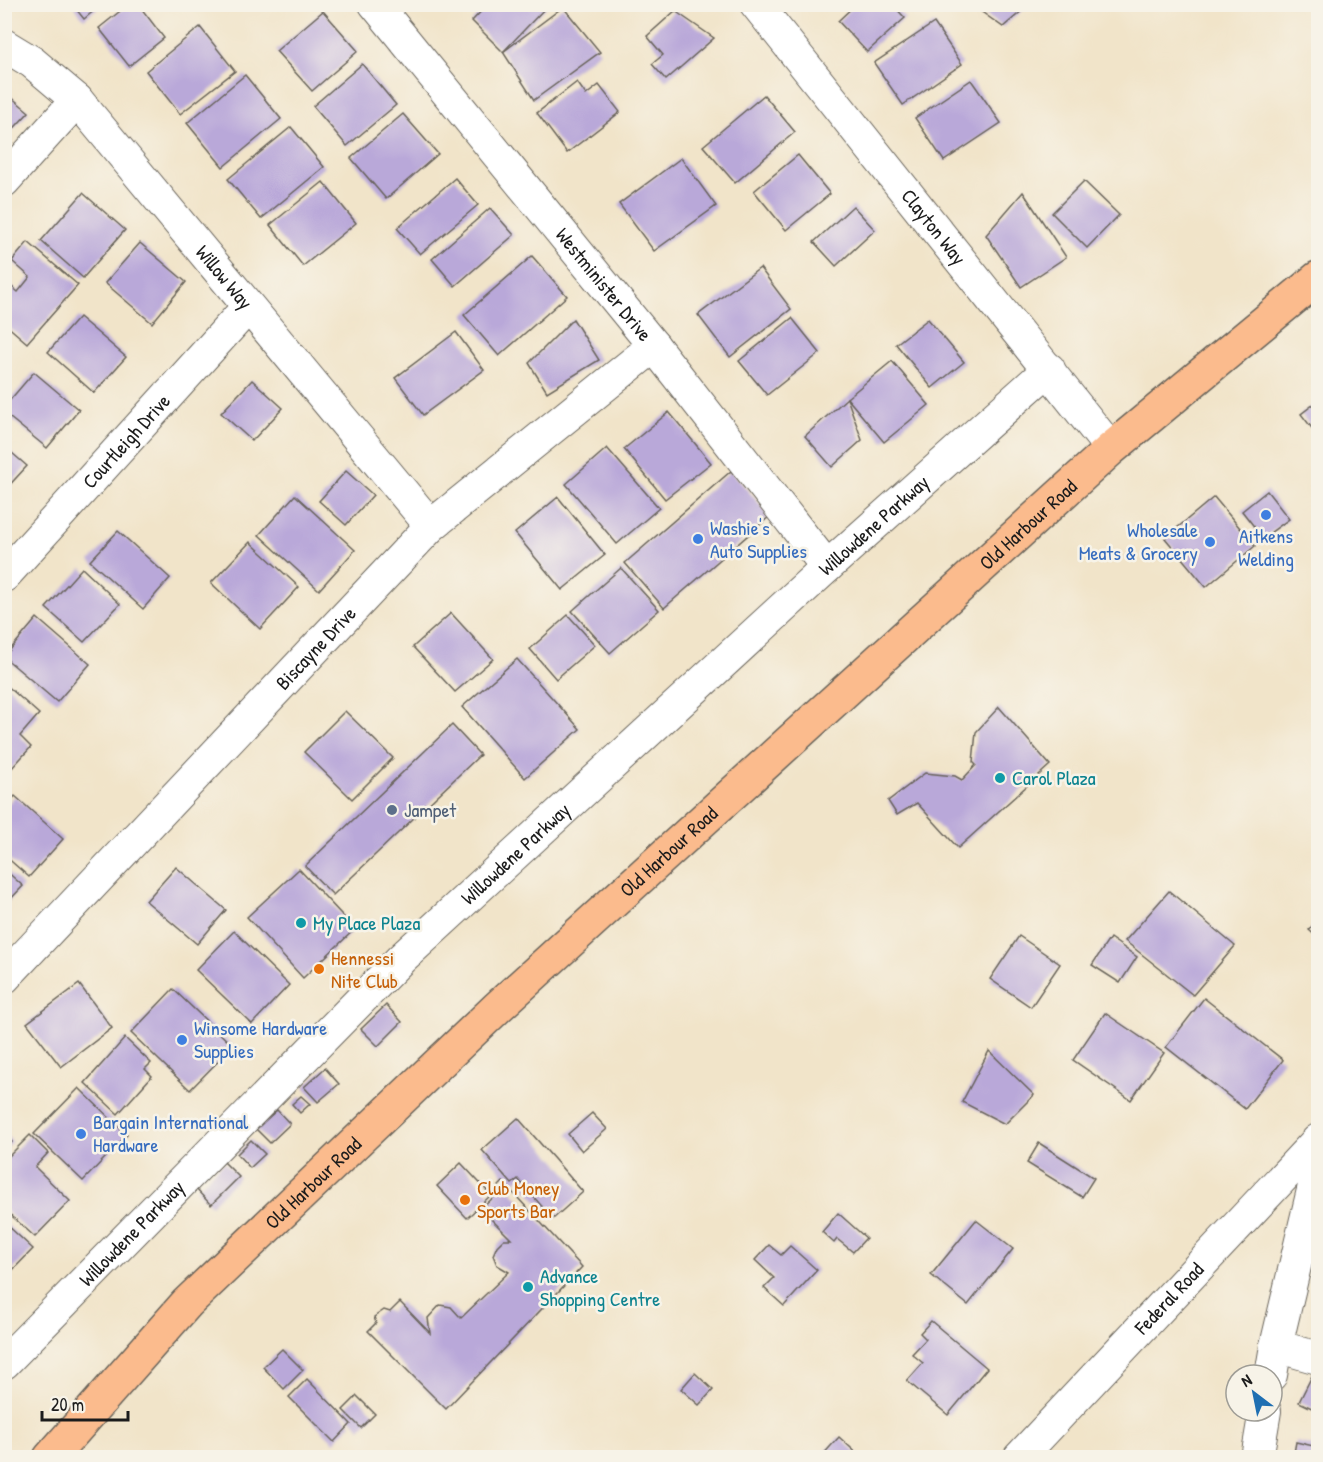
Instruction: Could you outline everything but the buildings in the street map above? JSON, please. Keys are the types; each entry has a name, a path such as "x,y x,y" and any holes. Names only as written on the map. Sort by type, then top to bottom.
{"main road":[{"name":"Old Harbour Road","path":"50,1458 187,1303 498,1007 1111,449 1318,278"}],"street":[{"name":"Westminister Drive","path":"375,4 654,346 827,567"},
{"name":"Clayton Way","path":"756,4 1111,449"},
{"name":"Willow Way","path":"4,45 32,62 77,100 431,526"},
{"path":"4,181 77,100"},
{"name":"Courtleigh Drive","path":"4,576 248,307"},
{"name":"Biscayne Drive","path":"4,978 431,526 654,346"},
{"name":"Willowdene Parkway","path":"4,1363 401,959 827,567 1049,369"},
{"name":"Federal Road","path":"1019,1458 1318,1140"},
{"path":"1318,1169 1273,1360 1318,1358"},
{"path":"1257,1458 1263,1423"}],"place":[{"name":"Aitkens Welding","path":"1266,515"},
{"name":"Washie's Auto Supplies","path":"698,539"},
{"name":"Wholesale Meats & Grocery","path":"1210,542"},
{"name":"Carol Plaza","path":"1000,778"},
{"name":"Jampet","path":"392,810"},
{"name":"My Place Plaza","path":"301,923"},
{"name":"Hennessi Nite Club","path":"319,969"},
{"name":"Winsome Hardware Supplies","path":"182,1040"},
{"name":"Bargain International Hardware","path":"81,1134"},
{"name":"Club Money Sports Bar","path":"465,1200"},
{"name":"Advance Shopping Centre","path":"528,1287"}]}
